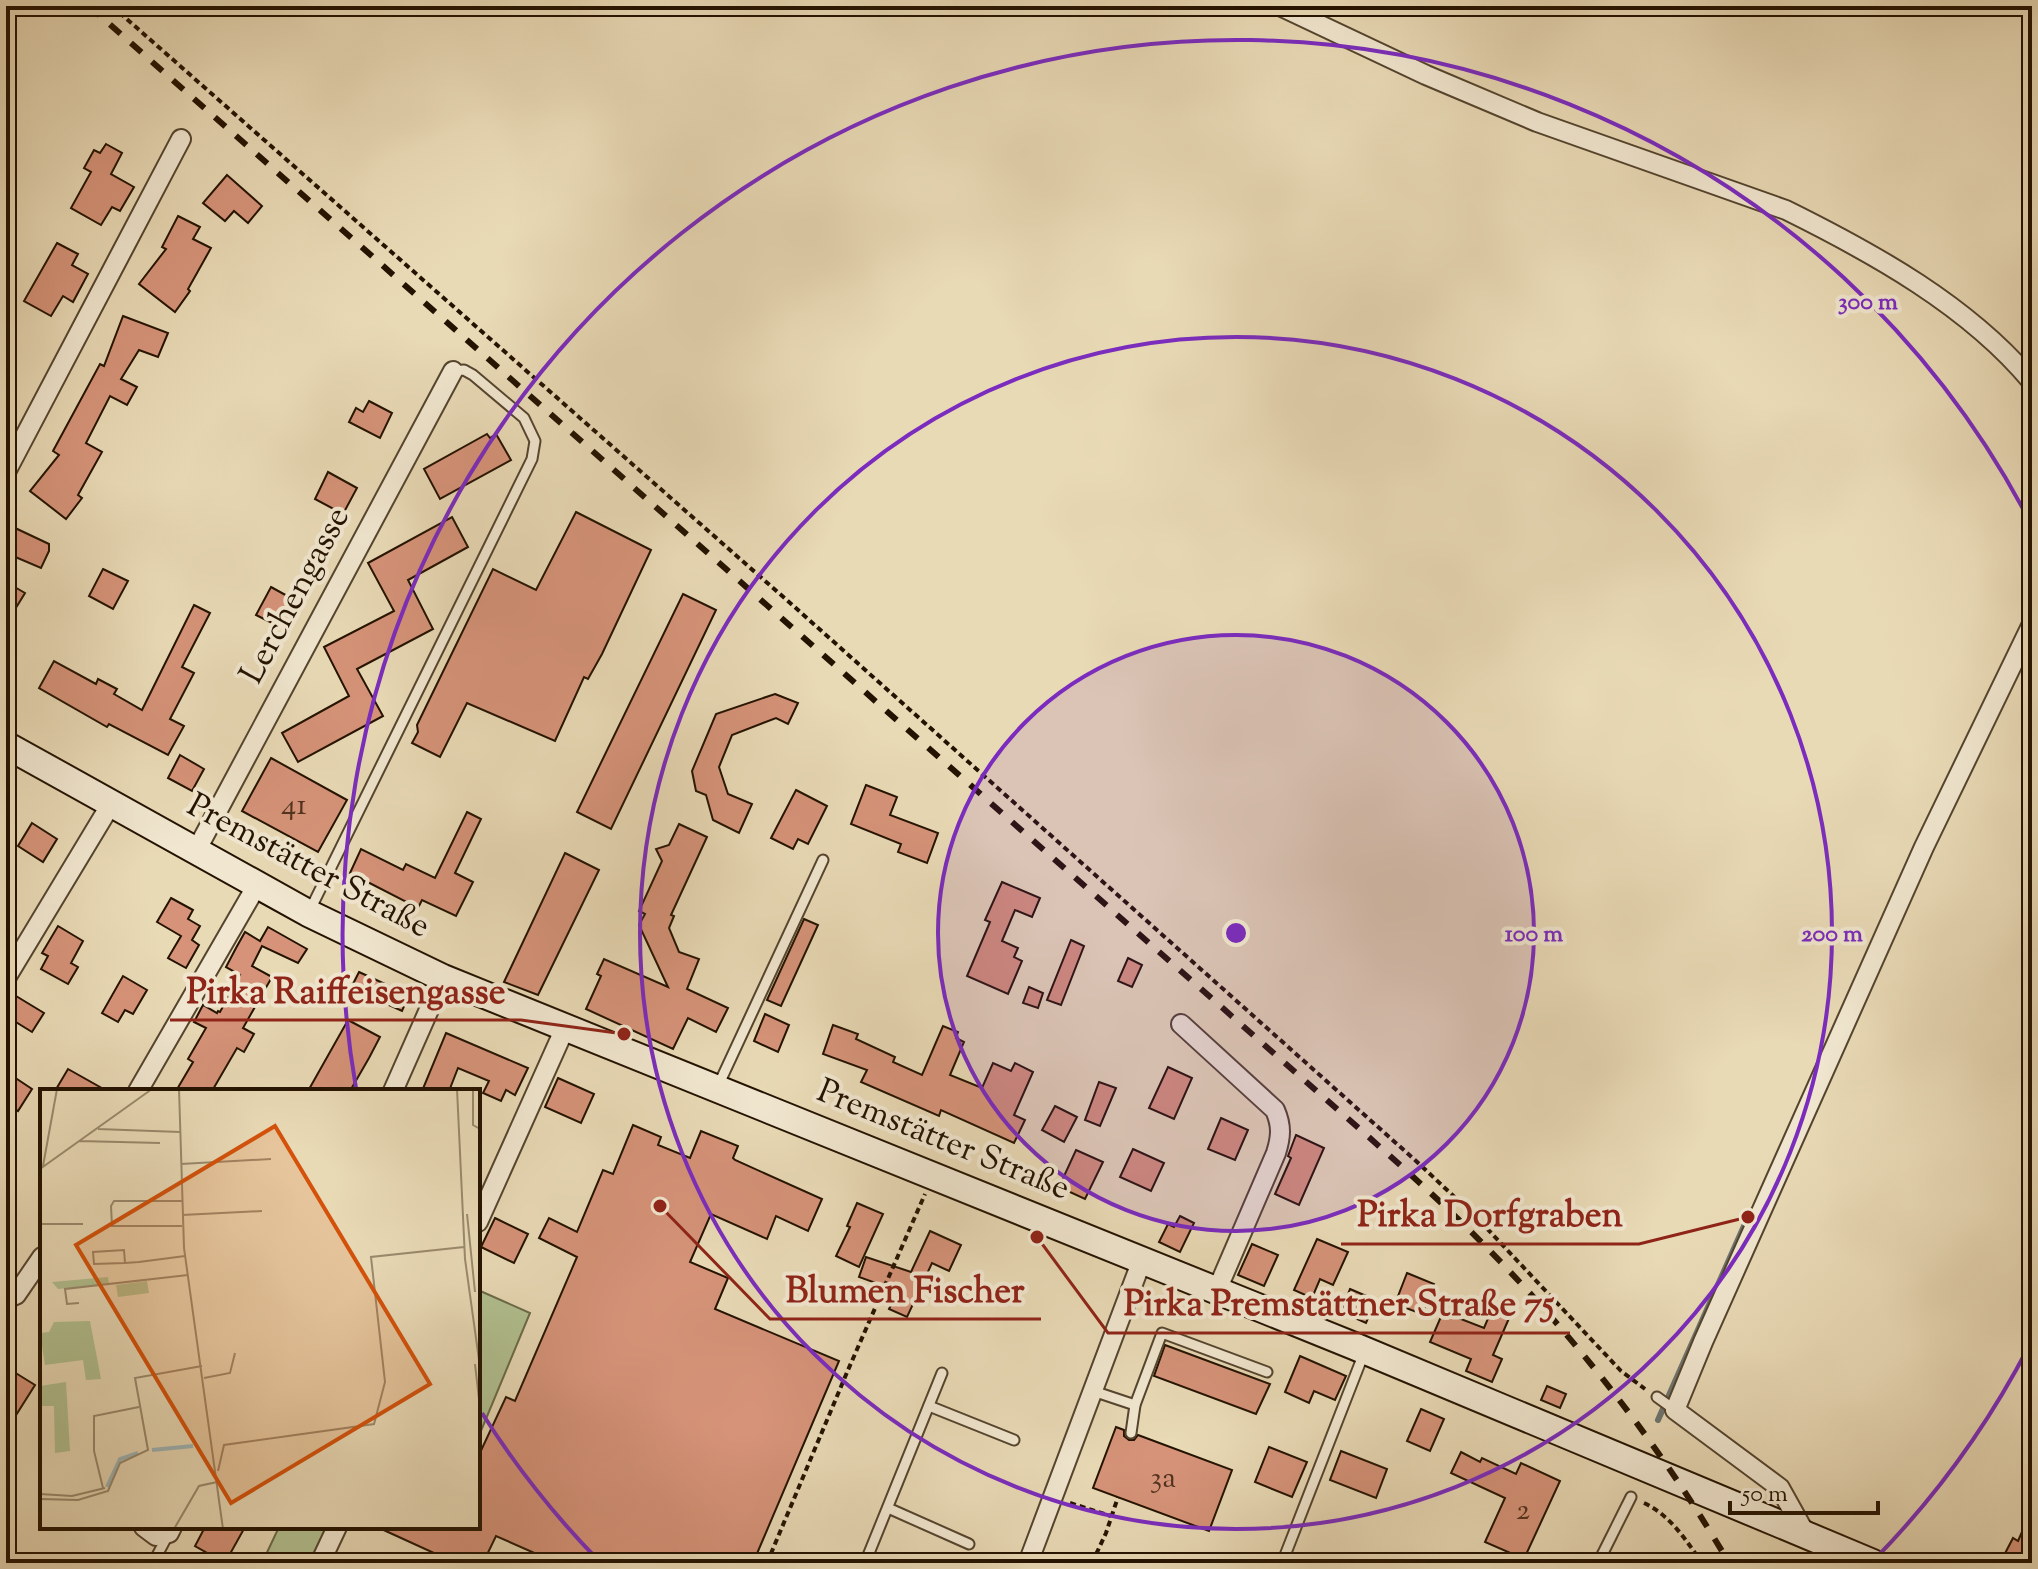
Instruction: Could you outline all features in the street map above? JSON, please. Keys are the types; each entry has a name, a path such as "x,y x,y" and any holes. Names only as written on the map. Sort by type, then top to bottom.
{"main road":[{"name":"Premstätter Straße","path":"6,745 308,913 443,978 1365,1350 1873,1563"}],"street":[{"path":"1280,6 1426,75 1537,122 1709,181 1799,216 1873,256 1964,317 2032,382"},
{"path":"6,472 181,139"},
{"name":"Lerchengasse","path":"196,851 453,371"},
{"path":"1805,1533 1780,1488 1674,1410 1924,847 2032,624"},
{"path":"6,978 111,804"},
{"path":"139,1089 257,885"},
{"path":"394,1089 443,978"},
{"path":"1181,1024 1275,1110 1280,1122 1281,1136 1276,1153 1217,1290"},
{"path":"480,1218 565,1028"},
{"path":"11,1292 40,1259"},
{"path":"1028,1563 1142,1260"},
{"path":"147,1529 156,1536 170,1530"},
{"path":"320,1563 336,1529"}],"lane":[{"path":"308,913 532,459 535,441 524,418 473,375 464,370 453,371"},
{"path":"717,1089 823,860"},
{"path":"6,1313 11,1292"},
{"path":"1131,1433 1135,1405 1162,1333 1267,1372"},
{"path":"1284,1558 1365,1350"},
{"path":"865,1563 942,1373"},
{"path":"1093,1391 1135,1405"},
{"path":"1657,1397 1674,1410"},
{"path":"929,1406 1014,1440"},
{"path":"1598,1563 1631,1497"},
{"path":"888,1508 969,1544"},
{"path":"153,1563 170,1530"}],"path":[{"path":"112,6 765,581 1415,1160 1479,1220 1621,1371 1657,1397"},
{"path":"767,1563 933,1176"},
{"path":"1092,1563 1118,1497"},
{"path":"1631,1497 1665,1516 1702,1563"},
{"path":"1052,1498 1112,1516"},
{"path":"1892,1563 1911,1563"}],"green space":[{"path":"480,1291 530,1313 480,1433"},
{"path":"278,1529 331,1529 316,1563 262,1563"}],"building":[{"path":"106,144 122,153 111,174 134,187 120,211 112,207 101,225 71,208 91,172 84,168 94,150 100,153"},
{"path":"227,175 262,206 248,223 234,211 225,221 203,203"},
{"path":"178,216 200,227 193,239 211,248 188,289 190,291 175,312 139,284 166,249 162,247"},
{"path":"57,243 78,254 72,265 88,274 73,302 63,296 51,316 24,301"},
{"path":"123,316 168,333 158,357 139,350 121,379 137,387 127,405 110,396 86,443 102,452 78,495 82,498 66,519 30,491 59,455 53,451 100,364 104,366"},
{"path":"369,401 392,413 380,438 349,422 356,408 363,412"},
{"path":"487,434 490,438 496,434 511,460 440,499 424,469"},
{"path":"328,472 357,488 343,514 315,499"},
{"path":"576,512 651,550 602,654 588,679 584,677 555,741 467,703 440,757 412,743 418,732 417,725 493,569 536,590"},
{"path":"452,517 468,547 408,580 433,629 357,669 383,716 298,762 282,733 349,696 324,647 394,611 368,563"},
{"path":"13,527 49,544 41,568 6,553 6,541"},
{"path":"103,569 128,581 113,609 89,596"},
{"path":"6,582 25,593 6,624"},
{"path":"271,587 300,603 286,630 256,615"},
{"path":"683,594 716,610 611,829 577,812"},
{"path":"194,605 210,613 182,667 194,673 170,719 184,726 168,755 109,724 107,727 39,688 54,661 96,684 98,679 117,689 114,694 142,710"},
{"path":"775,694 798,703 788,724 776,718 732,735 719,767 728,794 752,804 739,833 713,820 706,795 696,791 692,771 716,714"},
{"path":"180,755 204,769 192,791 168,778"},
{"path":"271,758 347,800 318,852 242,811"},
{"path":"866,785 897,797 890,815 938,833 927,863 898,852 901,844 851,824"},
{"path":"796,790 827,806 808,844 798,839 793,849 771,838"},
{"path":"467,812 481,819 455,873 473,882 456,916 422,900 418,908 350,873 361,849 403,870 406,864 435,878"},
{"path":"32,823 57,839 43,862 18,846"},
{"path":"679,824 707,837 671,915 674,916 669,928 679,952 699,959 687,989 728,1008 716,1032 688,1018 673,1049 586,1009 601,976 597,974 604,959 668,987 639,925 645,914 639,911 662,861 656,849 669,845"},
{"path":"565,853 599,870 538,995 504,982"},
{"path":"1002,882 1040,898 1032,917 1015,910 1002,941 1018,948 1014,957 1022,961 1008,994 967,976 990,922 985,920"},
{"path":"171,898 193,910 188,919 200,926 192,940 199,945 186,968 168,958 181,936 157,922"},
{"path":"804,919 818,925 781,1006 767,1000"},
{"path":"58,926 83,941 71,963 78,967 68,984 41,969 48,956 42,953"},
{"path":"268,927 307,949 298,963 262,946 252,966 272,977 243,1028 254,1034 244,1052 237,1048 213,1089 177,1089 193,1062 188,1059 206,1028 194,1022 203,1005 220,1012 240,975 226,967 245,932 260,941"},
{"path":"1071,940 1084,946 1061,1005 1047,1000"},
{"path":"1128,958 1142,965 1132,987 1118,981"},
{"path":"359,972 409,995 402,1011 351,988"},
{"path":"123,976 147,990 133,1014 125,1010 118,1022 102,1013"},
{"path":"1029,987 1043,993 1038,1008 1023,1003"},
{"path":"16,996 44,1013 32,1032 6,1016"},
{"path":"765,1014 789,1025 778,1052 754,1041"},
{"path":"348,1020 380,1037 351,1089 309,1089"},
{"path":"833,1025 858,1034 856,1039 895,1057 893,1062 922,1075 943,1026 958,1032 956,1038 964,1042 950,1075 982,1088 993,1063 1011,1071 1015,1063 1033,1072 1014,1115 1025,1120 1014,1143 941,1110 939,1116 861,1082 867,1070 823,1054"},
{"path":"446,1033 528,1068 515,1095 506,1090 501,1101 483,1093 489,1081 458,1068 450,1089 423,1089"},
{"path":"1168,1067 1192,1078 1174,1119 1149,1108"},
{"path":"68,1069 103,1089 56,1089"},
{"path":"11,1075 32,1089 18,1111 6,1103 6,1084"},
{"path":"558,1078 594,1094 581,1123 545,1107"},
{"path":"1099,1082 1116,1088 1100,1126 1085,1120"},
{"path":"1055,1106 1077,1117 1064,1142 1042,1130"},
{"path":"1221,1118 1248,1130 1235,1160 1208,1149"},
{"path":"633,1125 661,1137 658,1145 690,1158 701,1131 738,1146 735,1160 822,1199 808,1231 776,1216 767,1239 711,1214 690,1262 728,1278 715,1309 839,1361 753,1563 557,1563 496,1536 483,1563 429,1563 434,1553 381,1529 480,1529 480,1453 506,1397 515,1401 577,1257 539,1238 549,1218 577,1232 603,1170 613,1174"},
{"path":"1296,1135 1324,1148 1299,1205 1275,1194 1291,1158 1288,1156"},
{"path":"1133,1149 1164,1163 1151,1191 1120,1177"},
{"path":"1076,1150 1103,1162 1085,1199 1059,1187"},
{"path":"857,1203 883,1214 859,1267 836,1256"},
{"path":"1180,1216 1194,1223 1180,1252 1159,1242 1168,1224 1174,1227"},
{"path":"495,1218 528,1234 514,1263 481,1247"},
{"path":"930,1231 961,1245 949,1271 932,1263 907,1317 889,1309 898,1291 859,1277 866,1257 911,1272"},
{"path":"1317,1239 1348,1252 1333,1285 1320,1279 1312,1298 1294,1290"},
{"path":"1252,1244 1278,1255 1264,1286 1238,1275"},
{"path":"1407,1273 1434,1284 1422,1314 1395,1304"},
{"path":"1350,1289 1376,1300 1366,1323 1341,1312"},
{"path":"1492,1309 1510,1316 1493,1355 1502,1359 1492,1382 1466,1371 1471,1359 1430,1342 1443,1312 1484,1328"},
{"path":"1165,1345 1270,1384 1256,1414 1154,1376"},
{"path":"1300,1356 1346,1376 1335,1400 1314,1391 1309,1403 1285,1392"},
{"path":"6,1367 35,1385 6,1431"},
{"path":"1547,1386 1566,1394 1560,1408 1541,1400"},
{"path":"1421,1409 1444,1419 1430,1451 1407,1441"},
{"path":"1116,1427 1124,1430 1124,1436 1129,1440 1134,1440 1138,1435 1232,1470 1209,1531 1093,1488"},
{"path":"1269,1447 1307,1462 1292,1497 1255,1482"},
{"path":"1341,1451 1387,1469 1376,1498 1330,1480"},
{"path":"1461,1452 1516,1474 1521,1463 1560,1481 1524,1559 1485,1542 1505,1498 1451,1473"},
{"path":"2032,1509 2032,1563 2000,1563 2013,1538 2018,1541"},
{"path":"204,1529 244,1529 225,1563 195,1546"}],"waterway":[{"path":"1658,1420 1748,1217"}],"railway":[{"path":"89,6 1444,1206 1535,1299 1606,1382 1671,1471 1729,1563"}],"place":[{"name":"Pirka Raiffeisengasse","path":"624,1034"},
{"name":"Blumen Fischer","path":"660,1206"},
{"name":"Pirka Dorfgraben","path":"1748,1217"},
{"name":"Pirka Premstättner Straße 75","path":"1037,1237"}]}
